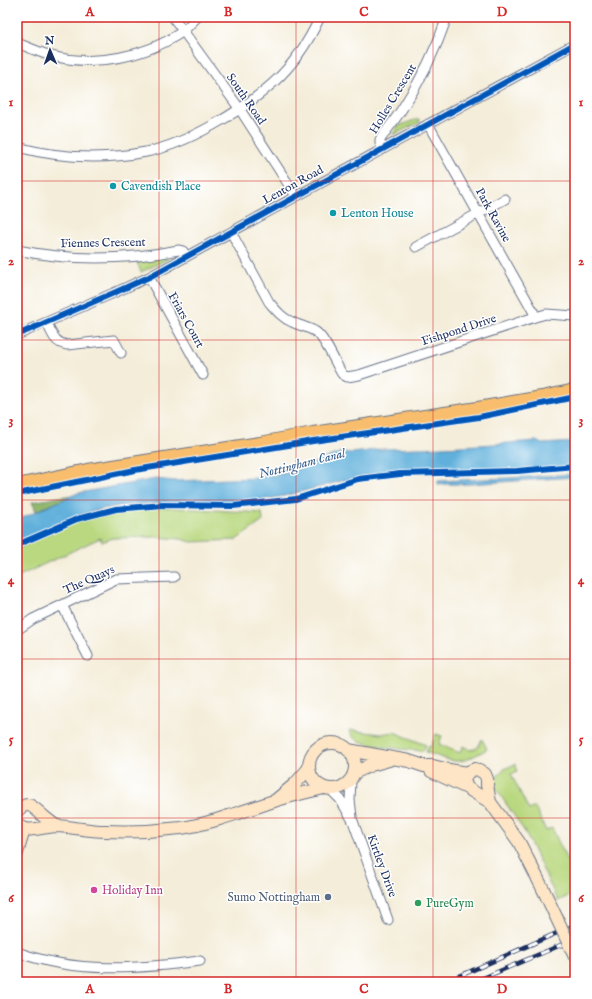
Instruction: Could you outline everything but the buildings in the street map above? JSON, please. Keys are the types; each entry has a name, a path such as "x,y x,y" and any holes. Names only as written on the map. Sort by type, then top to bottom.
{"main road":[{"path":"17,486 88,471 260,444 313,434 478,409 575,391"}],"street":[{"name":"South Road","path":"173,17 239,108 296,196"},
{"path":"17,43 52,56 93,61 113,59 133,54 163,42 183,31 197,17"},
{"path":"17,147 40,153 62,156 92,157 148,152 176,143 205,130 239,108 273,83 291,63 306,42 320,17"},
{"name":"Holles Crescent","path":"383,149 380,140 424,73 440,39 447,17"},
{"name":"Lenton Road","path":"17,335 149,277 575,44"},
{"name":"Park Ravine","path":"428,124 533,310 535,317"},
{"path":"416,248 505,199"},
{"name":"Fishpond Drive","path":"231,232 269,302 284,318 309,328 318,334 342,374 346,377 351,377 546,314 575,316"},
{"name":"Fiennes Crescent","path":"17,250 61,257 85,258 147,255 179,250 183,251 186,256"},
{"name":"Friars Court","path":"149,277 203,375"},
{"path":"47,322 52,336 57,342 67,345 114,340 121,353"},
{"name":"The Quays","path":"17,630 33,619 116,579 174,577"},
{"name":"The Quays","path":"62,606 88,656"},
{"path":"328,789 314,781 310,774 309,768 311,756 314,751 321,746 334,743 348,750 409,761 424,766 434,766 449,770 468,772 475,769 482,771 486,776 490,802"},
{"path":"348,750 354,759 352,776"},
{"path":"25,827 56,826 105,831 175,828 206,823 275,801 342,787 352,776 371,765 392,759"},
{"path":"424,766 490,802 519,842 575,957"},
{"path":"275,801 309,768"},
{"path":"468,772 464,780 469,790"},
{"name":"Kirtley Drive","path":"352,776 350,800 353,821"},
{"path":"469,790 480,792 487,785"},
{"name":"Kirtley Drive","path":"328,789 340,799 353,821 388,920"},
{"path":"18,809 25,805 35,807 56,826"},
{"path":"25,827 39,824 40,813"},
{"path":"17,853 25,827"},
{"path":"17,952 46,961 79,966 137,968 200,961"}],"green space":[{"path":"415,120 420,120 420,122 393,135 398,126"},
{"path":"167,257 168,259 141,272 137,262"},
{"path":"65,496 70,497 36,511 32,502"},
{"path":"162,507 262,513 263,521 236,540 191,542 181,539 156,537 113,538 102,542 100,538 17,577 17,549 46,534 76,521 97,515"},
{"path":"349,730 381,734 394,732 426,745 423,751 372,745 356,739 352,736"},
{"path":"436,734 442,736 439,744 460,753 463,746 470,750 478,747 482,739 487,749 463,760 457,761 445,759 426,752 429,746 431,747"},
{"path":"515,764 518,771 511,774 529,810 535,807 546,831 552,828 575,877 575,893 558,901 525,832 495,787 499,774"}],"water":[{"path":"536,441 542,444 575,442 575,465 504,470 433,472 394,471 356,477 265,500 229,503 146,504 113,507 100,509 52,526 17,543 17,520 78,493 156,479 174,481 259,478 259,476 271,474 271,476 290,472 342,452 353,453 380,449 423,448"},
{"path":"575,474 575,477 469,484 438,484 438,481"}],"railway":[{"path":"446,982 575,925"},
{"path":"474,982 575,939"}],"cycle path":[{"path":"17,335 149,277 575,44"},
{"path":"17,494 135,470 313,441 479,417 575,397"},
{"path":"17,545 77,519 116,509 163,505 233,506 296,499 358,479 400,474 517,471 575,466"}],"place":[{"name":"Cavendish Place","path":"113,186"},
{"name":"Lenton House","path":"333,213"},
{"name":"Holiday Inn","path":"94,890"},
{"name":"Sumo Nottingham","path":"328,897"},
{"name":"PureGym","path":"418,903"}],"water label":[{"name":"Nottingham Canal","path":"302,464"}]}
